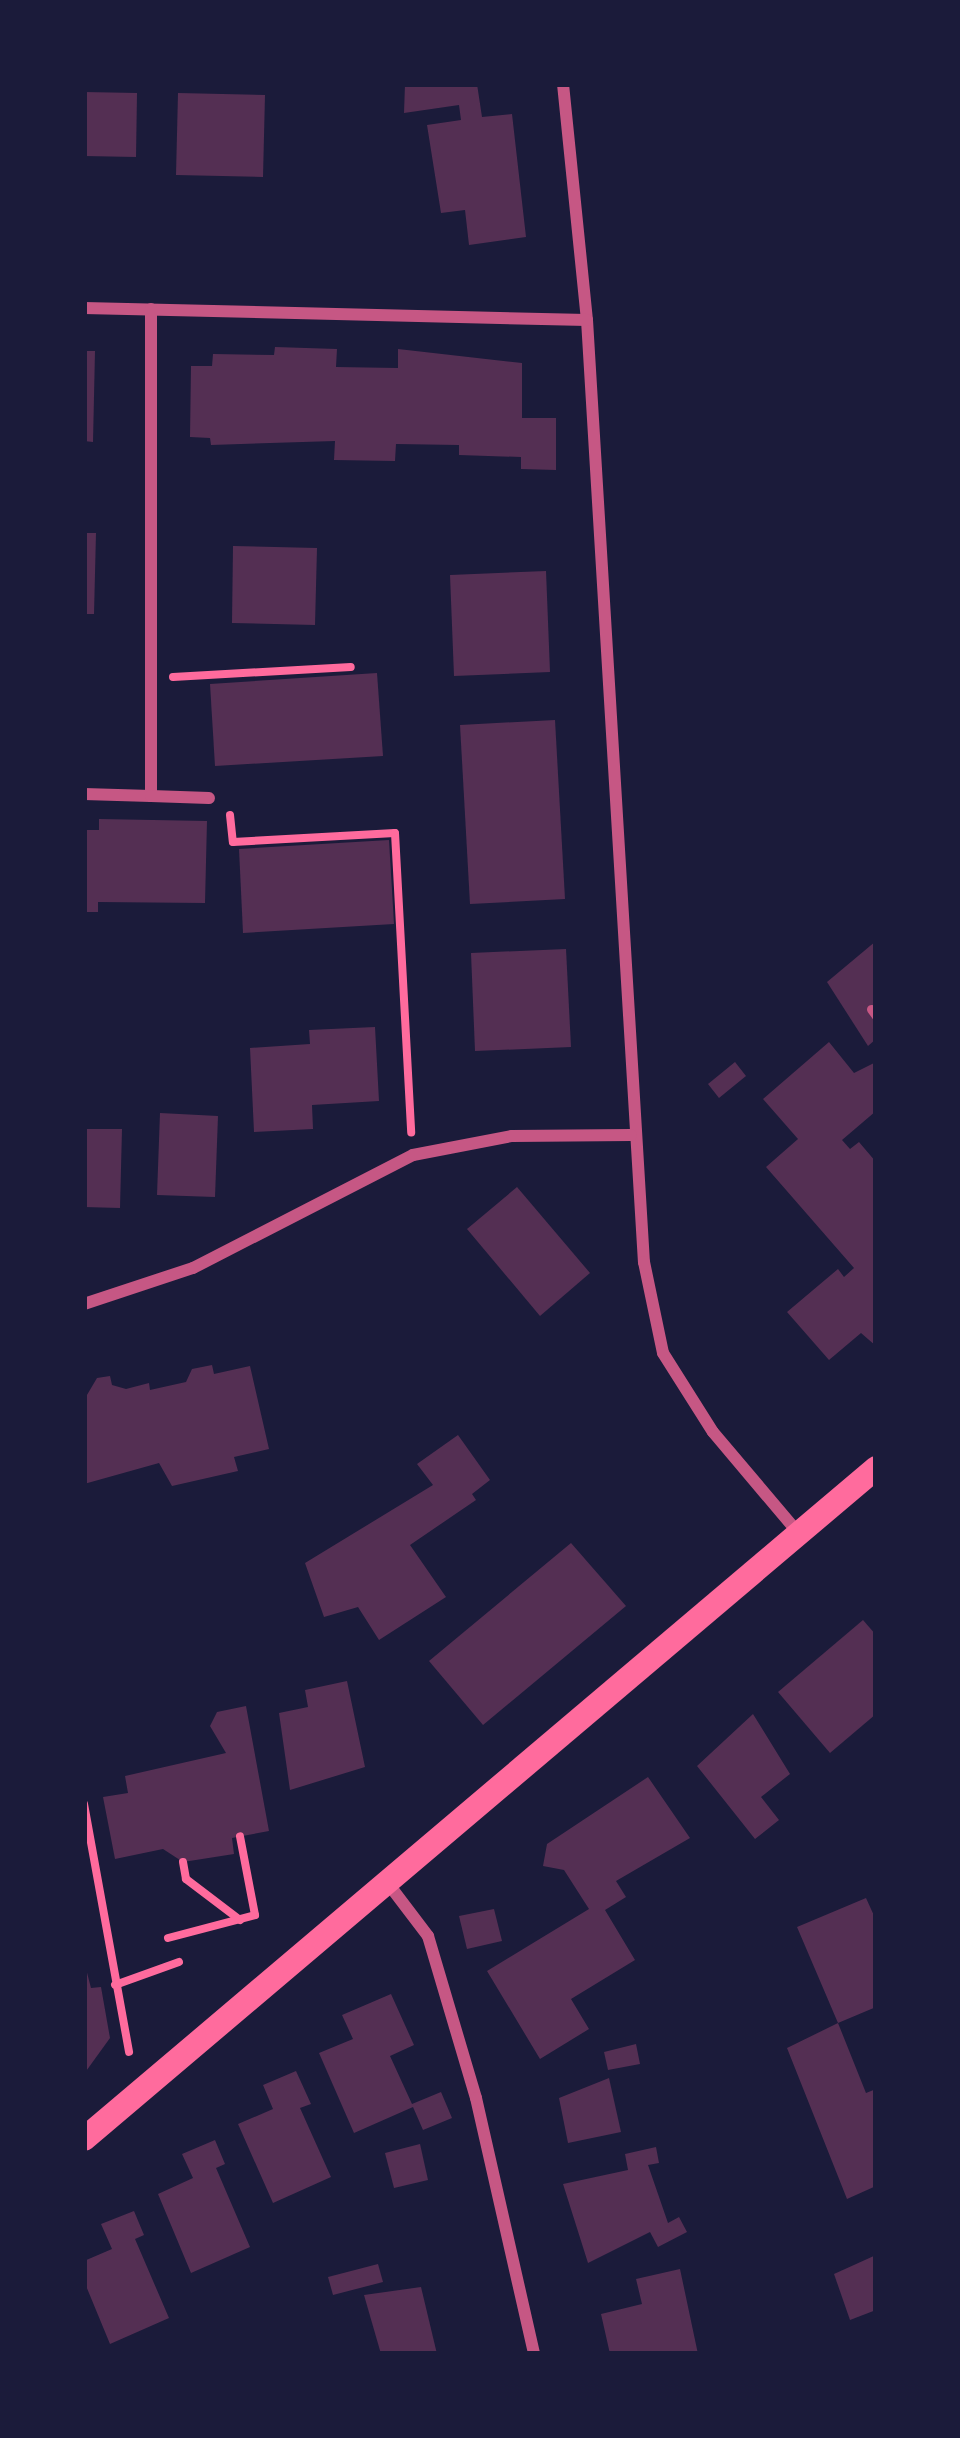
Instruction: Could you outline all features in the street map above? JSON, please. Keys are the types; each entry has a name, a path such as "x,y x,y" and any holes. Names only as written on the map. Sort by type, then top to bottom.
{"main road":[{"path":"84,2139 390,1886 876,1468"}],"street":[{"path":"563,84 587,320 631,1136 664,1353 713,1432 800,1535"},
{"path":"84,308 587,320"},
{"path":"151,309 147,678 151,796"},
{"path":"84,794 209,798"},
{"path":"84,1304 193,1268 412,1156 512,1136 631,1136"},
{"path":"390,1886 428,1936 476,2098 534,2354"}],"path":[{"path":"147,678 352,668"},
{"path":"209,798 229,806 233,842 394,833 412,1156"},
{"path":"84,1804 130,2052"},
{"path":"168,1938 255,1916 240,1836"},
{"path":"183,1862 186,1879 240,1920"},
{"path":"115,1985 179,1962"}],"building":[{"path":"405,84 477,84 482,117 512,114 526,237 469,245 465,210 441,213 427,125 461,120 459,105 404,113"},
{"path":"84,92 137,93 136,157 84,156"},
{"path":"178,93 265,95 263,177 176,175"},
{"path":"275,347 337,349 336,367 398,368 398,349 522,363 522,418 556,418 556,470 521,469 521,457 459,455 459,445 396,444 395,461 334,460 335,441 211,445 210,438 190,437 191,366 212,366 213,354 274,355"},
{"path":"84,351 95,351 93,442 84,441"},
{"path":"84,533 96,533 94,614 84,614"},
{"path":"233,546 317,548 315,625 232,623"},
{"path":"546,571 550,672 454,676 450,575"},
{"path":"377,673 383,756 215,766 210,684"},
{"path":"555,720 565,899 470,904 460,725"},
{"path":"99,819 207,821 205,903 98,902 98,912 84,912 84,830 99,830"},
{"path":"389,840 394,924 243,933 239,849"},
{"path":"876,941 876,1039 868,1046 827,982"},
{"path":"566,949 571,1047 475,1051 471,953"},
{"path":"375,1027 379,1101 312,1105 313,1129 254,1132 250,1048 310,1044 309,1030"},
{"path":"829,1042 854,1073 876,1062 876,1111 842,1140 850,1149 859,1142 876,1162 876,1346 861,1333 829,1360 787,1312 838,1269 844,1277 854,1268 766,1167 798,1139 763,1099"},
{"path":"735,1062 746,1076 719,1098 708,1084"},
{"path":"160,1113 218,1116 215,1197 157,1195"},
{"path":"84,1129 122,1129 120,1208 84,1207"},
{"path":"517,1187 590,1273 540,1316 467,1229"},
{"path":"212,1365 214,1374 250,1366 269,1449 234,1457 238,1471 172,1486 159,1463 84,1484 84,1400 97,1378 110,1376 112,1385 126,1389 149,1383 150,1390 186,1382 192,1369"},
{"path":"458,1435 490,1480 472,1494 476,1500 410,1545 446,1597 379,1640 358,1607 324,1617 305,1563 433,1485 417,1464"},
{"path":"571,1543 626,1606 483,1725 429,1661"},
{"path":"863,1620 876,1635 876,1714 830,1753 778,1692"},
{"path":"347,1681 365,1767 290,1790 279,1713 308,1707 305,1690"},
{"path":"246,1706 269,1831 232,1838 234,1854 183,1862 163,1849 115,1859 103,1797 128,1793 125,1776 226,1753 210,1726 217,1712"},
{"path":"753,1714 790,1774 761,1797 779,1820 755,1839 697,1766"},
{"path":"648,1777 690,1838 616,1881 626,1897 605,1910 635,1960 571,1999 589,2029 540,2059 487,1971 589,1909 564,1870 543,1866 547,1844"},
{"path":"866,1898 876,1920 876,2007 838,2023 797,1927"},
{"path":"494,1909 502,1941 467,1949 459,1916"},
{"path":"84,1961 91,1988 101,1987 110,2038 84,2074"},
{"path":"391,1994 414,2045 390,2056 412,2104 441,2092 452,2118 423,2130 413,2107 354,2133 319,2053 353,2039 342,2015"},
{"path":"838,2023 866,2093 876,2089 876,2186 847,2199 787,2048"},
{"path":"636,2044 640,2064 608,2070 604,2052"},
{"path":"296,2071 311,2104 300,2108 331,2177 273,2203 238,2124 273,2109 263,2085"},
{"path":"609,2078 621,2132 568,2143 559,2098"},
{"path":"215,2140 225,2164 216,2168 250,2247 191,2273 158,2194 193,2178 182,2154"},
{"path":"420,2144 428,2180 394,2188 385,2153"},
{"path":"656,2147 659,2163 648,2165 668,2223 679,2217 687,2232 658,2247 650,2232 588,2263 563,2184 628,2170 625,2154"},
{"path":"134,2211 144,2235 135,2239 169,2318 110,2344 84,2281 84,2261 112,2249 101,2224"},
{"path":"876,2255 876,2310 850,2320 834,2274"},
{"path":"378,2264 383,2282 333,2295 328,2277"},
{"path":"680,2269 698,2354 610,2354 601,2314 642,2304 636,2279"},
{"path":"421,2287 437,2354 381,2354 364,2295"}]}
